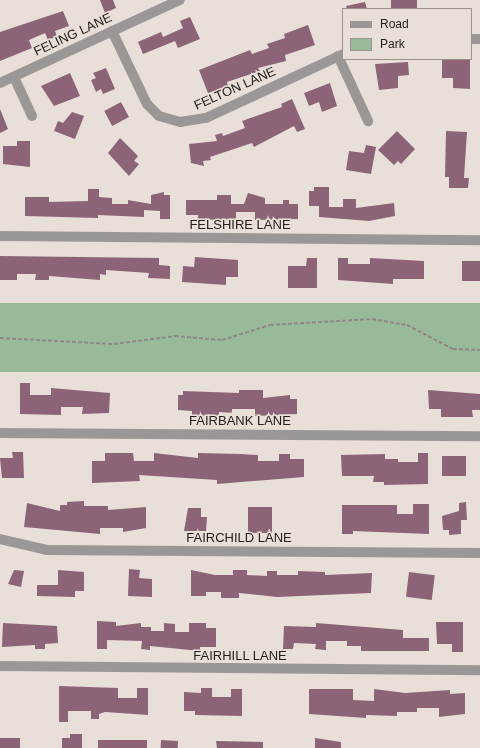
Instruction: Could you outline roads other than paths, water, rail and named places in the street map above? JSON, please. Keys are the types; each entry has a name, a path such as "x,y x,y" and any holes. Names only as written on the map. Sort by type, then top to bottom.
{"street":[{"name":"FELING LANE","path":"0,83 180,0"},
{"name":"FELTON LANE","path":"112,31 146,104 159,116 180,122 206,118 341,55"},
{"path":"343,60 368,121"},
{"path":"14,77 32,116"},
{"name":"FELSHIRE LANE","path":"0,236 480,240"},
{"name":"FAIRBANK LANE","path":"0,433 480,436"},
{"name":"FAIRCHILD LANE","path":"0,539 47,550 480,553"},
{"name":"FAIRHILL LANE","path":"0,666 480,670"}]}
